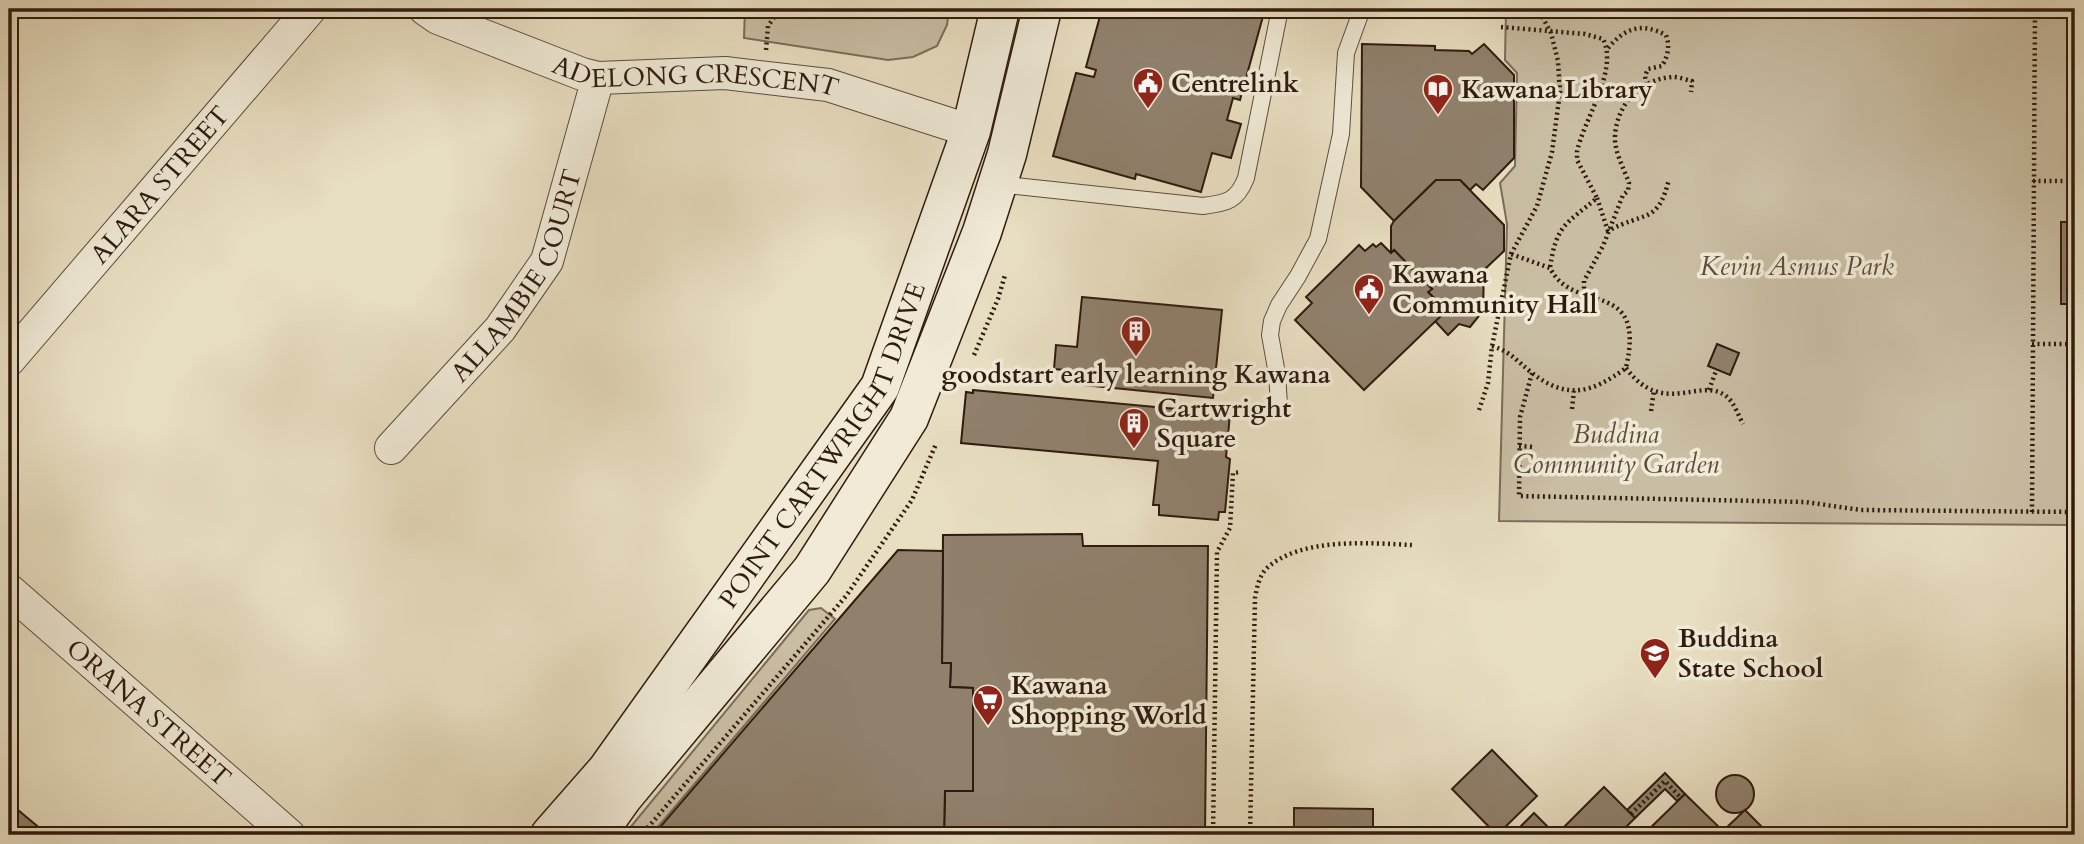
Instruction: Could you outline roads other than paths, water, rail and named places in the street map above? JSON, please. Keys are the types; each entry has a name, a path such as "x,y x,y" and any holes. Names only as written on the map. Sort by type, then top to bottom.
{"main road":[{"name":"POINT CARTWRIGHT DRIVE","path":"550,835 607,770 880,387 971,131 1000,9"},
{"name":"POINT CARTWRIGHT DRIVE","path":"596,835 623,797 811,570 909,418 978,246 998,184 1042,9"}],"street":[{"name":"ALARA STREET","path":"9,360 310,9"},
{"name":"ADELONG CRESCENT","path":"425,9 438,18 598,78 725,73 828,85 971,131"},
{"name":"ALLAMBIE COURT","path":"391,448 500,329 547,261 598,78"},
{"name":"ORANA STREET","path":"9,590 289,835"}],"lane":[{"path":"998,184 1203,206 1224,203 1240,193 1246,178 1280,9"},
{"path":"1279,404 1270,335 1272,321 1318,239 1341,134 1346,53 1362,9"}],"place":[{"name":"Centrelink","path":"1148,110"},
{"name":"Kawana Library","path":"1438,116"},
{"name":"Kawana Community Hall","path":"1369,316"},
{"name":"goodstart early learning Kawana","path":"1136,358"},
{"name":"Cartwright Square","path":"1134,450"},
{"name":"Buddina State School","path":"1655,680"},
{"name":"Kawana Shopping World","path":"988,727"}],"park label":[{"name":"Kevin Asmus Park","path":"1797,266"},
{"name":"Buddina Community Garden","path":"1616,449"}]}
